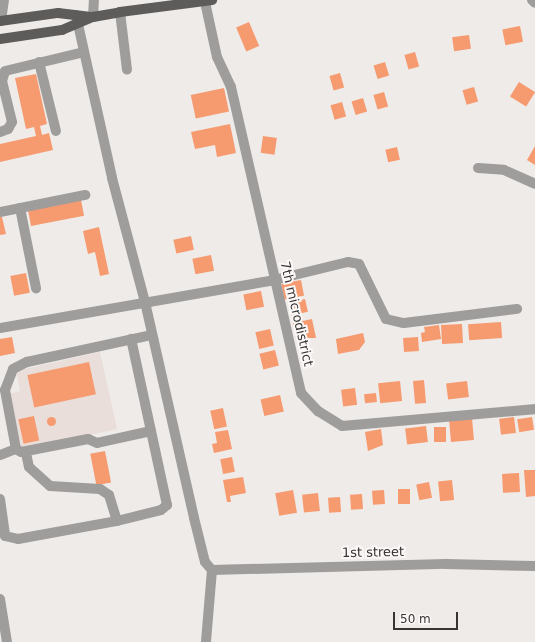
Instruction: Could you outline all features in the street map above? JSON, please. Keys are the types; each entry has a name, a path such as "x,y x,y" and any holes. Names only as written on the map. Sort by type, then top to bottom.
{"main road":[{"path":"1,21 58,13 77,19 208,1"},
{"path":"0,39 62,30 77,19"}],"street":[{"path":"1,21 4,0"},
{"path":"93,17 94,0"},
{"path":"532,0 535,3"},
{"name":"7th microdistrict","path":"208,1 217,57 231,87 301,393 318,411 342,426 535,409"},
{"path":"120,12 127,70"},
{"path":"77,19 112,178 152,335 194,518 205,562 212,570 206,642"},
{"path":"0,132 8,129 12,122 2,75 5,71 84,52"},
{"path":"39,62 56,131"},
{"path":"478,168 504,170 535,184"},
{"path":"0,212 86,195"},
{"path":"20,208 36,288"},
{"path":"0,328 274,280 348,262 359,264 386,319 404,323 517,309"},
{"path":"16,449 5,390 13,368 28,362 152,335"},
{"path":"0,499 5,536 11,539 39,537 117,521 162,510 167,505 131,340"},
{"path":"0,455 16,449 26,453 88,439 97,444 151,431"},
{"path":"26,453 29,467 50,486 100,489 109,496 117,521"},
{"name":"1st street","path":"212,570 446,564 535,566"},
{"path":"0,599 7,642"}],"shaded area":[{"path":"100,352 117,429 22,450 9,394 20,391 16,371"}],"building":[{"path":"249,22 259,46 246,51 236,27"},
{"path":"520,26 523,42 505,45 502,29"},
{"path":"469,35 471,49 454,51 452,37"},
{"path":"415,52 419,66 409,69 404,55"},
{"path":"385,62 389,75 378,79 374,66"},
{"path":"340,73 344,87 334,90 329,76"},
{"path":"36,74 47,124 40,126 42,135 49,133 53,150 0,162 0,144 36,136 34,127 26,129 15,78"},
{"path":"519,82 535,92 526,106 510,96"},
{"path":"474,87 478,101 467,105 462,90"},
{"path":"224,88 229,111 196,119 191,95"},
{"path":"384,92 388,106 378,109 373,95"},
{"path":"363,98 367,111 356,115 352,102"},
{"path":"342,102 346,116 335,120 330,105"},
{"path":"230,124 236,153 217,157 215,145 195,149 191,132"},
{"path":"263,136 277,138 274,155 261,153"},
{"path":"535,146 535,165 527,160"},
{"path":"397,147 400,160 388,162 385,150"},
{"path":"81,200 84,216 31,226 28,210"},
{"path":"0,217 2,217 6,234 0,235"},
{"path":"99,227 109,274 100,276 95,252 88,254 83,231"},
{"path":"191,236 194,250 176,253 173,240"},
{"path":"211,255 214,271 195,274 192,259"},
{"path":"26,273 30,293 14,296 10,276"},
{"path":"301,280 304,296 284,300 281,284"},
{"path":"261,291 264,307 246,310 243,294"},
{"path":"305,299 308,312 291,315 288,303"},
{"path":"312,319 316,338 296,338 293,323"},
{"path":"501,322 502,338 469,340 468,324"},
{"path":"462,324 463,343 442,344 441,325"},
{"path":"439,325 441,339 422,342 421,333 425,332 424,327"},
{"path":"270,329 274,346 259,349 255,332"},
{"path":"363,333 365,342 359,350 338,354 336,339"},
{"path":"12,337 15,353 0,356 0,339"},
{"path":"418,337 419,351 404,352 403,338"},
{"path":"275,350 279,366 263,369 259,354"},
{"path":"89,362 96,394 34,407 27,375"},
{"path":"424,380 426,403 415,404 413,381"},
{"path":"400,381 402,401 380,403 378,383"},
{"path":"467,381 469,397 448,399 446,384"},
{"path":"355,388 357,405 343,407 341,390"},
{"path":"376,393 377,402 365,403 364,394"},
{"path":"280,395 284,412 264,416 261,399"},
{"path":"223,408 227,427 214,429 210,411"},
{"path":"34,416 39,440 24,444 18,419"},
{"path":"49,417 53,417 55,421 53,425 49,425 47,423 47,419"},
{"path":"514,417 516,433 501,435 499,419"},
{"path":"532,417 534,430 519,432 517,419"},
{"path":"472,418 474,440 451,442 449,420"},
{"path":"426,426 428,442 407,444 405,429"},
{"path":"434,427 446,427 446,442 434,442"},
{"path":"381,429 383,445 368,451 365,432"},
{"path":"228,430 232,449 214,453 212,444 217,443 215,432"},
{"path":"105,451 111,482 96,485 90,454"},
{"path":"232,457 235,472 223,474 220,459"},
{"path":"524,470 535,470 535,496 526,497"},
{"path":"519,473 520,492 503,493 502,474"},
{"path":"243,477 246,493 230,496 231,502 227,502 223,480"},
{"path":"452,480 454,500 440,501 438,481"},
{"path":"429,482 432,498 419,500 416,484"},
{"path":"398,489 410,489 410,504 398,504"},
{"path":"293,490 297,513 279,516 275,493"},
{"path":"384,490 385,504 373,505 372,491"},
{"path":"318,493 320,511 304,513 302,495"},
{"path":"362,494 363,509 351,510 350,495"},
{"path":"340,497 341,512 329,513 328,498"}]}
